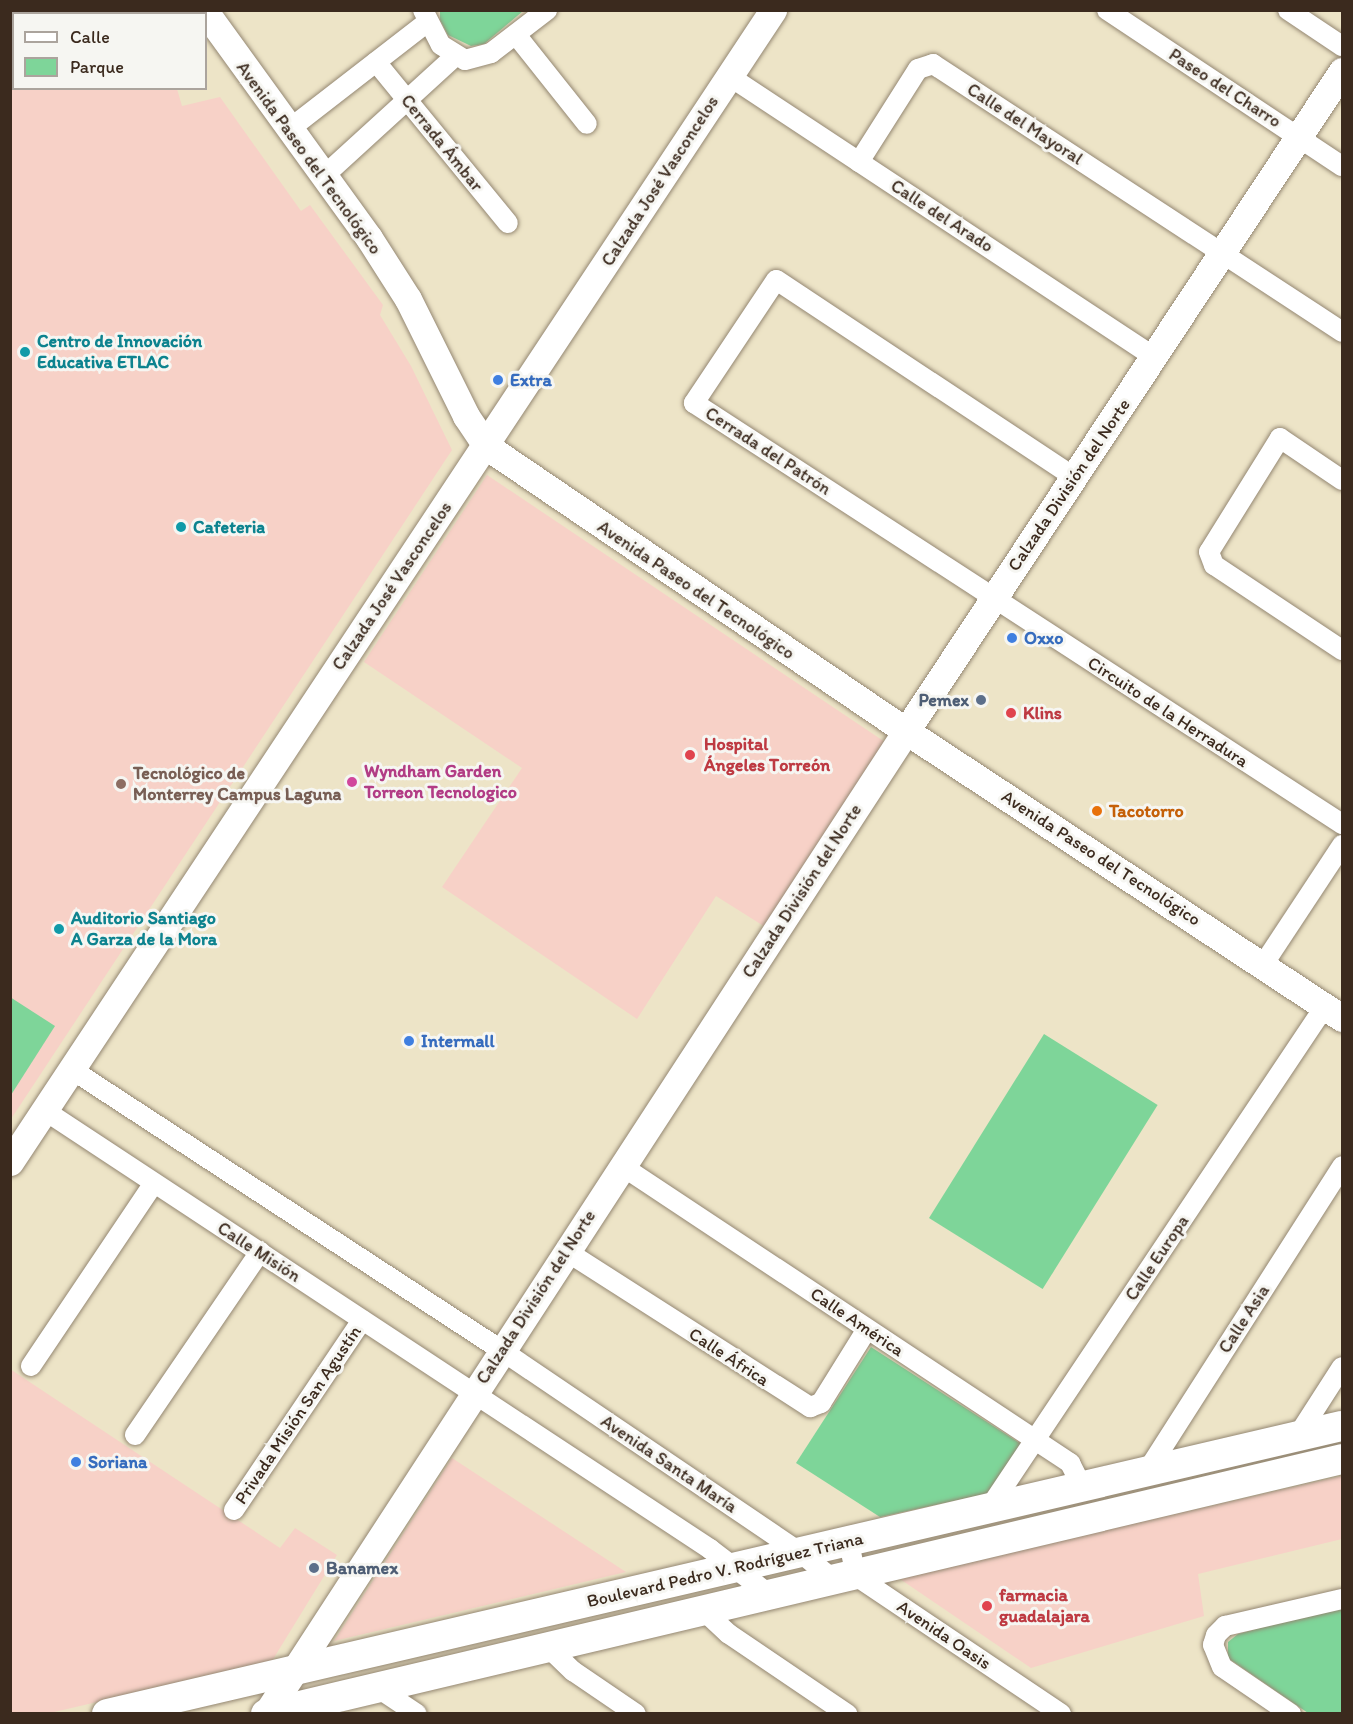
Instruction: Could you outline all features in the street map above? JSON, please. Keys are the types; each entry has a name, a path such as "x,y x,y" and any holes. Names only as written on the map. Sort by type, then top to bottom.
{"main road":[{"name":"Calzada José Vasconcelos","path":"10,1162 773,10"},
{"name":"Avenida Paseo del Tecnológico","path":"207,14 326,174 408,299 466,416 486,446 906,731 1334,1012"},
{"name":"Calzada División del Norte","path":"266,1713 291,1671 906,731 1342,71"},
{"name":"Boulevard Pedro V. Rodríguez Triana","path":"107,1713 849,1543 1342,1426"},
{"path":"1240,1483 1283,1461 1297,1437"},
{"name":"Boulevard Pedro V. Rodríguez Triana","path":"266,1713 375,1686 550,1649 703,1610 846,1579 1342,1459"}],"street":[{"path":"292,127 375,62 424,17 441,45 454,57 477,59 517,36 547,10"},
{"name":"Paseo del Charro","path":"1107,10 1342,166"},
{"path":"1288,10 1342,46"},
{"path":"517,36 587,124"},
{"path":"326,174 454,57"},
{"name":"Cerrada Ámbar","path":"375,62 508,223"},
{"name":"Calle del Mayoral","path":"859,162 918,69 933,64 1222,254"},
{"name":"Calle del Arado","path":"729,76 1154,357"},
{"path":"1222,254 1342,332"},
{"name":"Cerrada del Patrón","path":"993,599 694,403 776,280 1074,477"},
{"path":"1342,480 1280,438 1209,552 1214,565 1342,650"},
{"name":"Circuito de la Herradura","path":"993,599 1342,824"},
{"path":"1263,965 1342,845"},
{"name":"Calle Europa","path":"988,1510 1334,1012"},
{"path":"71,1069 501,1350"},
{"name":"Calle Misión","path":"44,1110 473,1393"},
{"name":"Calle América","path":"622,1166 1070,1463 1083,1488"},
{"name":"Calle Asia","path":"1146,1473 1342,1166"},
{"path":"31,1366 154,1183"},
{"name":"Calle África","path":"566,1251 810,1407 821,1403 867,1329"},
{"path":"135,1435 260,1252"},
{"name":"Privada Misión San Agustín","path":"234,1510 362,1320"},
{"name":"Avenida Santa María","path":"501,1350 801,1553 846,1579"},
{"path":"1297,1437 1342,1367"},
{"path":"473,1393 710,1549 770,1595"},
{"path":"846,1579 849,1543"},
{"name":"Avenida Oasis","path":"846,1579 1049,1710"},
{"path":"1291,1713 1222,1667 1213,1645 1216,1635 1225,1626 1342,1599"},
{"path":"703,1610 729,1634 847,1713"},
{"path":"550,1649 573,1671 636,1713"},
{"path":"375,1686 417,1713"}],"shaded area":[{"name":"Tecnológico de Monterrey Campus Laguna","path":"11,11 157,11 12,12 12,90 177,90 182,106 220,97 301,211 310,205 383,305 380,315 411,366 452,450 11,1119"},
{"name":"Hospital Ángeles Torreón","path":"487,475 885,742 765,927 716,896 637,1019 442,887 522,768 364,662"},
{"path":"10,1369 280,1548 295,1528 337,1555 272,1661 50,1713 11,1713"},
{"path":"452,1458 626,1572 334,1641"},
{"path":"1342,1476 1342,1539 1198,1574 1204,1616 1031,1668 897,1577"}],"green space":[{"path":"440,10 523,11 484,44 471,46 448,35 440,20"},
{"path":"10,997 55,1026 11,1095 10,1095"},
{"path":"1044,1034 1158,1105 1043,1289 929,1218"},
{"path":"871,1347 1021,1444 990,1493 880,1517 796,1463"},
{"path":"1342,1606 1342,1713 1308,1713 1228,1658 1228,1642 1238,1634"}],"place":[{"name":"Centro de Innovación Educativa ETLAC","path":"25,352"},
{"name":"Extra","path":"498,380"},
{"name":"Cafeteria","path":"181,527"},
{"name":"Oxxo","path":"1012,638"},
{"name":"Pemex","path":"981,700"},
{"name":"Klins","path":"1011,713"},
{"name":"Hospital Ángeles Torreón","path":"690,755"},
{"name":"Wyndham Garden Torreon Tecnologico","path":"352,782"},
{"name":"Tecnológico de Monterrey Campus Laguna","path":"121,784"},
{"name":"Tacotorro","path":"1097,811"},
{"name":"Auditorio Santiago A Garza de la Mora","path":"59,929"},
{"name":"Intermall","path":"409,1041"},
{"name":"Soriana","path":"76,1462"},
{"name":"Banamex","path":"314,1568"},
{"name":"farmacia guadalajara","path":"987,1606"}]}
